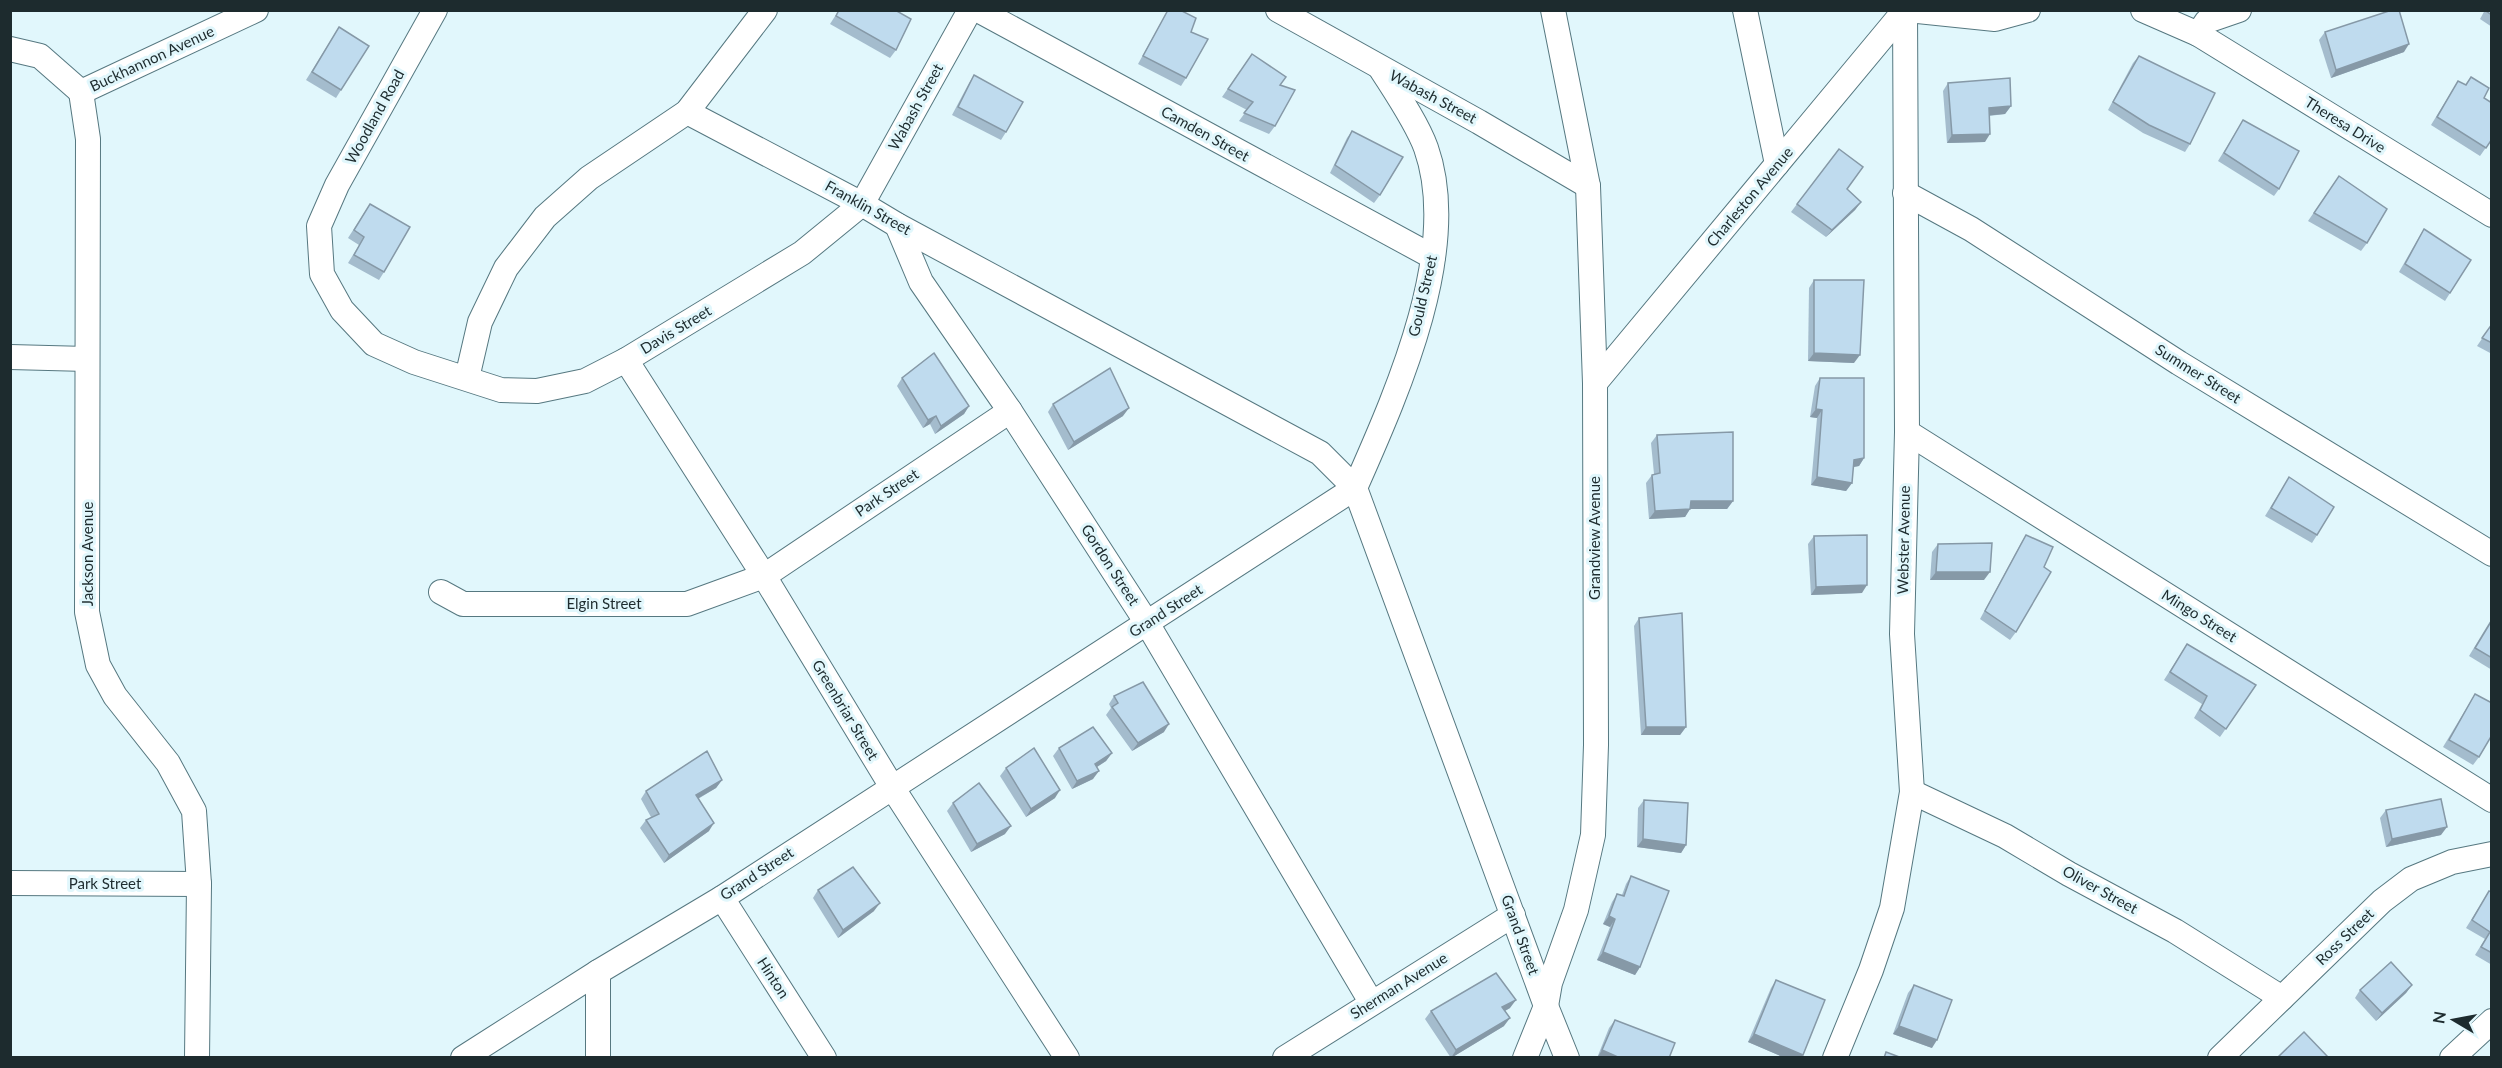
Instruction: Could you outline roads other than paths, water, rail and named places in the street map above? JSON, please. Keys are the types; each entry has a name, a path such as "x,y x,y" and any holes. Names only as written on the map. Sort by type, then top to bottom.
{"street":[{"name":"Buckhannon Avenue","path":"81,92 256,10"},
{"name":"Woodland Road","path":"319,226 337,185 435,10"},
{"path":"467,378 480,322 506,268 545,217 589,178 687,112 765,10"},
{"name":"Wabash Street","path":"862,204 970,10"},
{"name":"Camden Street","path":"978,10 1433,257"},
{"name":"Wabash Street","path":"1278,10 1479,122 1588,186"},
{"name":"Grandview Avenue","path":"1525,1058 1546,1006 1550,983 1576,910 1593,835 1596,746 1595,383 1588,186 1553,10"},
{"path":"1745,10 1777,164"},
{"path":"1906,10 1995,19 2028,10"},
{"name":"Charleston Avenue","path":"1595,383 1906,10"},
{"name":"Webster Avenue","path":"1835,1058 1871,970 1892,908 1912,792 1902,634 1907,432 1906,10"},
{"name":"Theresa Drive","path":"2143,10 2205,22 2492,215"},
{"path":"2205,22 2239,10"},
{"path":"10,50 40,56 81,92"},
{"name":"Gould Street","path":"1354,488 1383,424 1413,341 1433,257 1437,199 1426,148 1381,69"},
{"name":"Jackson Avenue","path":"81,92 88,139 87,612 98,665 115,696 168,763 194,811 199,884 197,1058"},
{"name":"Franklin Street","path":"687,112 862,204 1320,453 1354,488"},
{"name":"Summer Street","path":"1905,193 1971,229 2179,363 2492,554"},
{"name":"Davis Street","path":"319,226 322,274 342,310 374,344 414,362 501,390 537,391 585,381 626,360 802,253 862,204"},
{"name":"Gordon Street","path":"897,225 921,282 1010,411 1148,623 1371,1002"},
{"path":"10,357 87,358"},
{"name":"Greenbriar Street","path":"626,360 764,576 892,787 1067,1058"},
{"name":"Park Street","path":"764,576 1010,411"},
{"name":"Mingo Street","path":"1907,432 2492,800"},
{"name":"Grand Street","path":"463,1058 598,972 722,898 1354,488 1567,1058"},
{"name":"Elgin Street","path":"441,592 463,604 687,604 764,576"},
{"name":"Oliver Street","path":"1912,792 2005,836 2069,874 2175,931 2282,998"},
{"name":"Ross Street","path":"2220,1058 2382,901 2411,879 2452,862 2492,854"},
{"name":"Park Street","path":"10,884 199,884"},
{"name":"Hinton","path":"722,898 824,1058"},
{"name":"Sherman Avenue","path":"1286,1058 1371,1002 1513,915"},
{"path":"598,972 598,1058"},
{"path":"2452,1058 2492,1021"}]}
